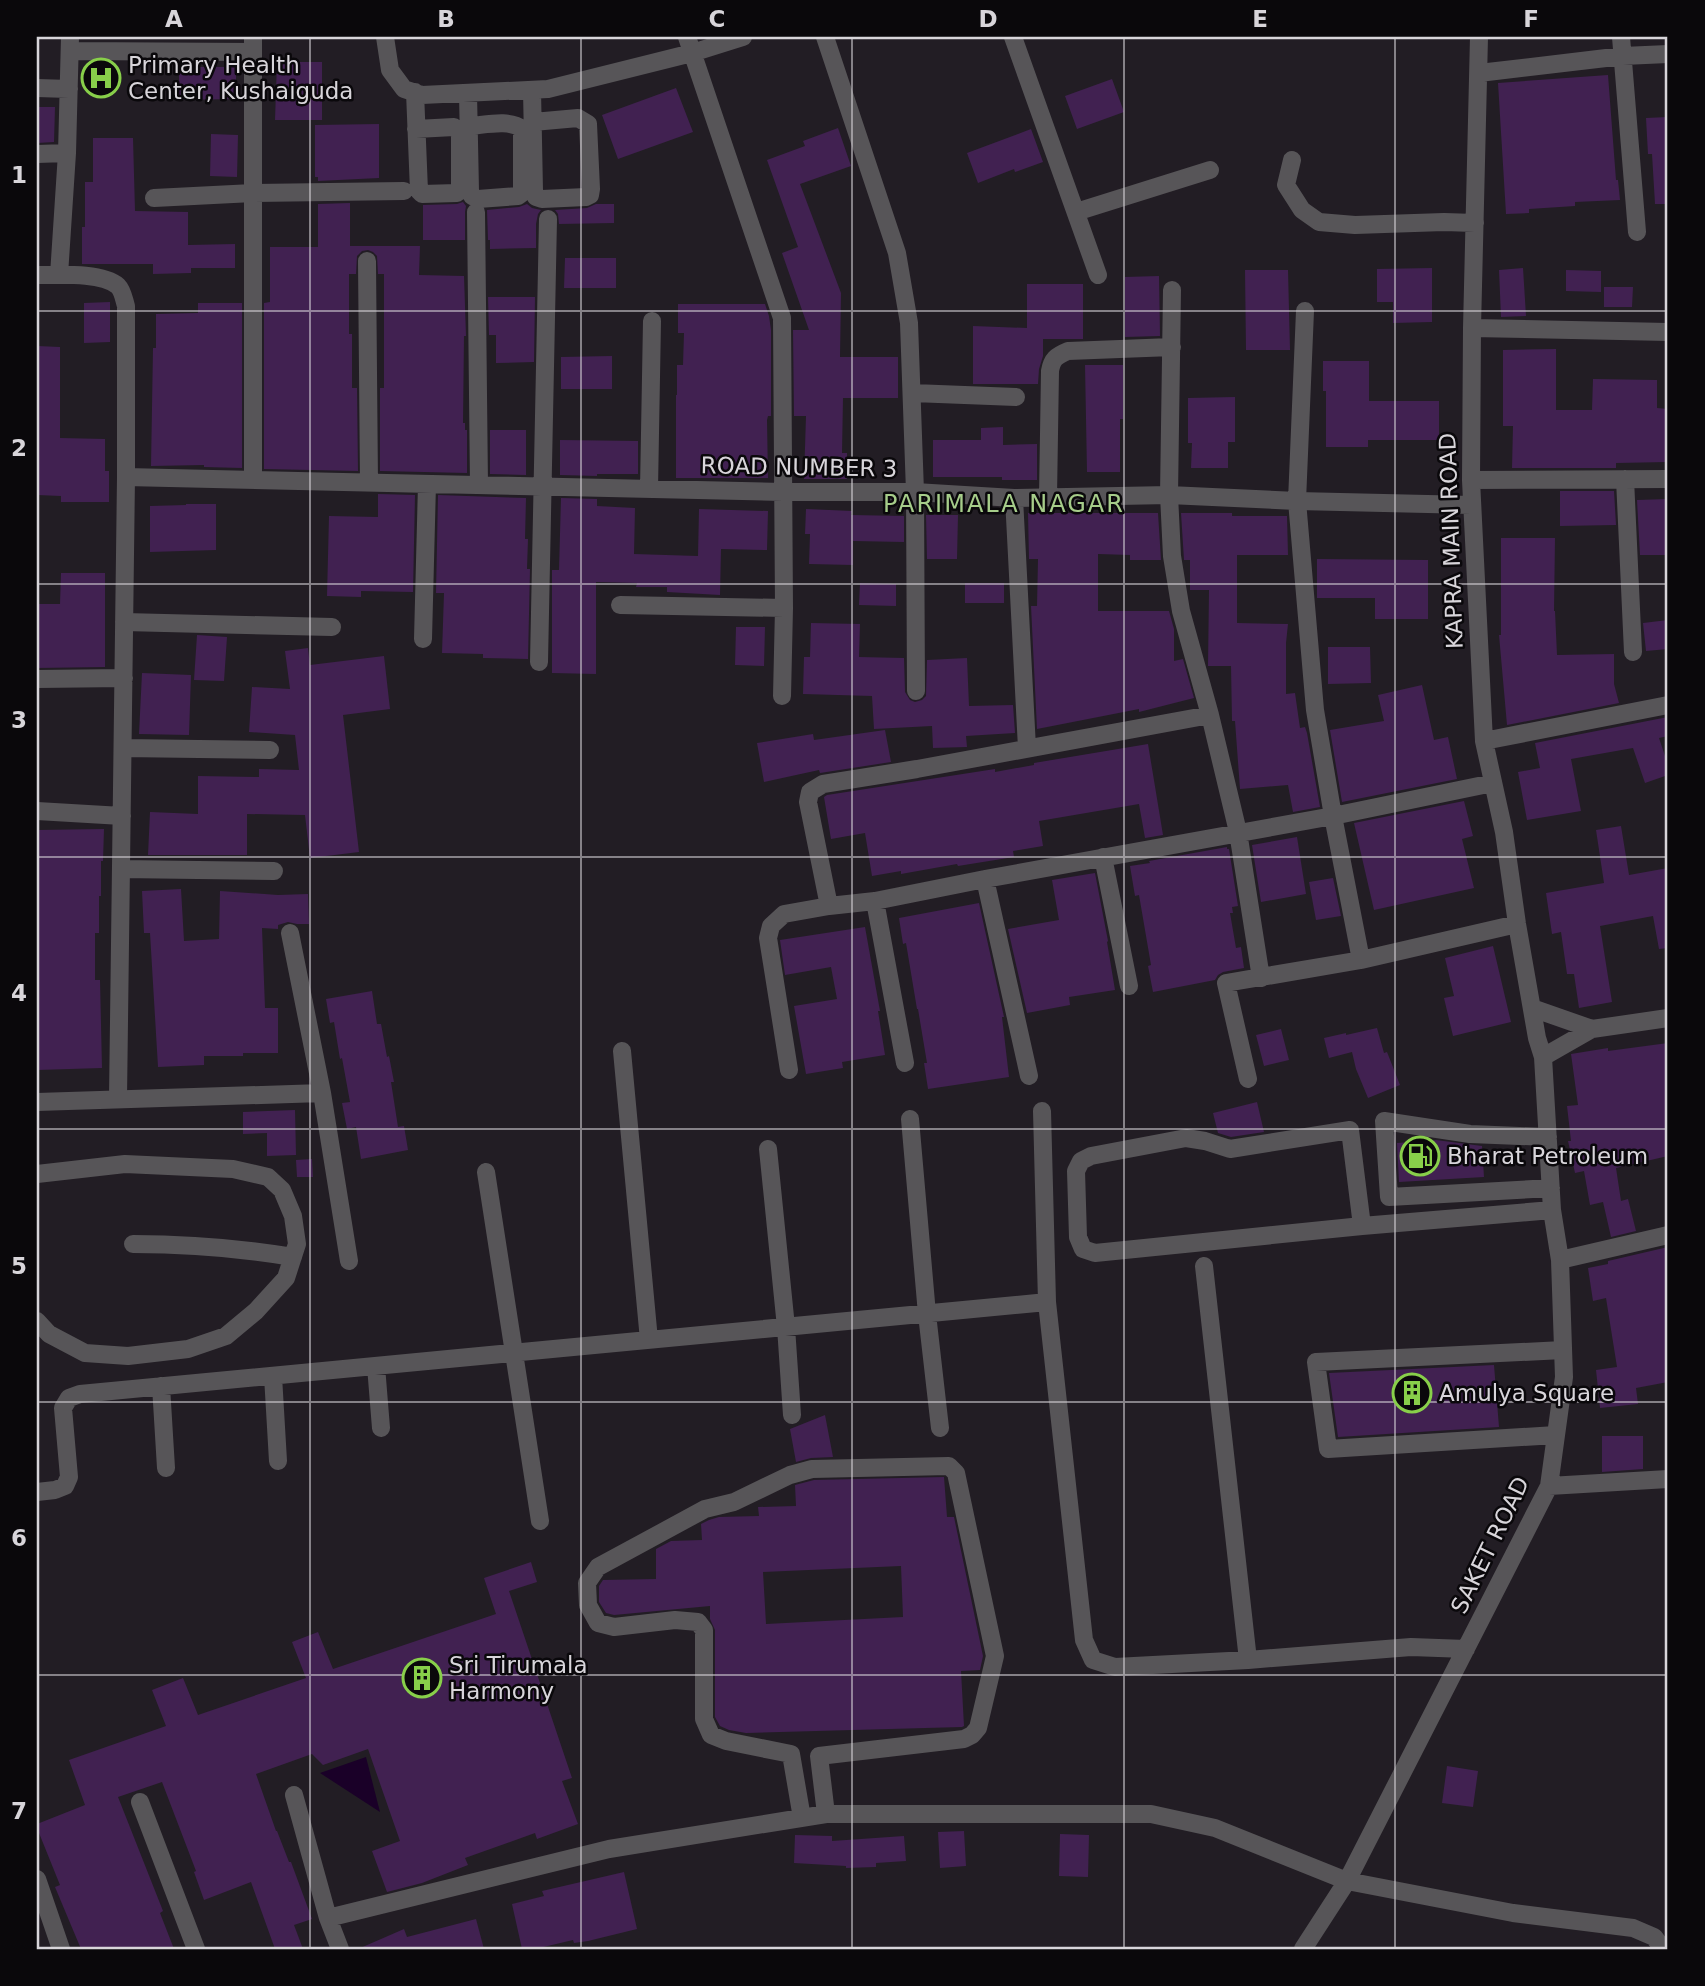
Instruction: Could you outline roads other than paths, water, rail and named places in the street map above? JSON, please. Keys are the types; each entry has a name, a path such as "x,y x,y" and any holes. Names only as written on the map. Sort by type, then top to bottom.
{"street":[{"path":"385,37 390,70 404,89 422,95 548,89 690,45 743,37"},
{"path":"824,37 897,253 909,323 915,492 916,691"},
{"path":"1016,37 1098,275"},
{"name":"KAPRA MAIN ROAD","path":"1479,37 1471,505 1484,741 1504,832 1537,1038"},
{"path":"1621,37 1637,232"},
{"path":"59,275 67,153 70,44 253,45 253,480"},
{"path":"690,45 782,318 782,696"},
{"path":"1479,73 1668,54"},
{"path":"37,89 69,89"},
{"path":"532,90 534,191 536,197 542,199 590,195 592,189 588,124 578,118 533,122"},
{"path":"415,92 416,129"},
{"path":"468,93 472,196 478,199 518,196 522,193 522,129 512,124 470,126"},
{"path":"37,153 67,153"},
{"path":"1292,160 1286,185 1302,210 1320,222 1355,225 1475,223"},
{"path":"1076,212 1210,170"},
{"path":"154,198 253,193 404,191"},
{"path":"476,212 479,485"},
{"path":"539,662 548,219"},
{"path":"367,261 369,483"},
{"path":"37,275 106,279 120,288 126,306 127,477 118,1099"},
{"path":"1172,290 1169,495 1172,556 1181,611 1210,715 1238,832 1261,978"},
{"path":"1305,311 1297,501 1315,709 1361,960"},
{"path":"649,489 652,321"},
{"path":"1472,328 1668,332"},
{"path":"1048,497 1052,360 1068,351 1172,347"},
{"path":"913,393 1016,397"},
{"name":"ROAD NUMBER 3","path":"127,477 783,492 915,492 1014,498 1169,495 1471,505"},
{"path":"1471,480 1668,479"},
{"path":"1625,480 1633,652"},
{"path":"424,639 428,484"},
{"path":"1014,498 1027,748"},
{"path":"620,605 784,608"},
{"path":"124,622 332,627"},
{"path":"37,679 124,678"},
{"path":"1484,741 1668,705"},
{"path":"829,906 808,802 810,792 823,784 1210,715"},
{"path":"123,748 270,750"},
{"path":"789,1070 768,938 771,926 784,914 875,901 985,878 1333,816 1493,783"},
{"path":"37,811 122,816"},
{"path":"1103,857 1129,986"},
{"path":"121,869 274,871"},
{"path":"985,878 1029,1076"},
{"path":"875,901 905,1063"},
{"path":"1248,1079 1226,983 1361,960 1517,923"},
{"path":"290,933 322,1093 349,1262"},
{"path":"1532,1007 1592,1029"},
{"path":"1543,1057 1592,1029 1668,1018"},
{"name":"SAKET ROAD","path":"1303,1949 1347,1881 1549,1486 1564,1377 1560,1260 1552,1210 1543,1057 1537,1038"},
{"path":"622,1051 649,1340"},
{"path":"37,1102 322,1093"},
{"path":"1042,1111 1047,1303 1084,1640 1093,1660 1115,1667 1411,1647 1466,1649"},
{"path":"909,1119 940,1428"},
{"path":"1548,1137 1470,1134 1384,1121 1389,1196 1551,1188"},
{"path":"1362,1226 1350,1130 1230,1149 1205,1140 1186,1138 1091,1156 1081,1161 1076,1171 1078,1237 1083,1249 1095,1253 1552,1210"},
{"path":"768,1149 792,1415"},
{"path":"37,1174 125,1164 233,1168 268,1177 282,1190 293,1216 297,1244 286,1278 256,1311 226,1336 188,1349 128,1356 85,1353 49,1334 37,1321"},
{"path":"486,1172 540,1521"},
{"path":"1560,1260 1668,1235"},
{"path":"133,1244 195,1245 293,1257"},
{"path":"1204,1266 1248,1660"},
{"path":"37,1492 65,1486 69,1478 64,1408 69,1398 80,1394 1047,1303"},
{"path":"1556,1435 1328,1449 1316,1362 1563,1350"},
{"path":"376,1366 381,1429"},
{"path":"273,1376 278,1461"},
{"path":"161,1386 166,1468"},
{"path":"949,1466 956,1473 995,1656 978,1728 964,1739 819,1756 791,1754 726,1741 711,1735 704,1719 704,1630 698,1622 675,1620 614,1628 598,1623 588,1605 587,1583 598,1567 705,1509 734,1502 790,1475 812,1469 949,1466"},
{"path":"1549,1486 1668,1479"},
{"path":"791,1754 802,1818"},
{"path":"819,1756 826,1814"},
{"path":"294,1795 328,1918 340,1949"},
{"path":"140,1802 196,1949"},
{"path":"328,1918 609,1849 826,1814 1152,1814 1215,1828 1347,1881 1513,1913 1633,1928 1654,1937 1664,1949"},
{"path":"37,1879 41,1902 61,1949"}],"place":[{"name":"Primary Health Center, Kushaiguda","path":"101,78"},
{"name":"Bharat Petroleum","path":"1420,1156"},
{"name":"Amulya Square","path":"1412,1393"},
{"name":"Sri Tirumala Harmony","path":"422,1678"}],"district":[{"name":"PARIMALA NAGAR","path":"1004,504"}]}
